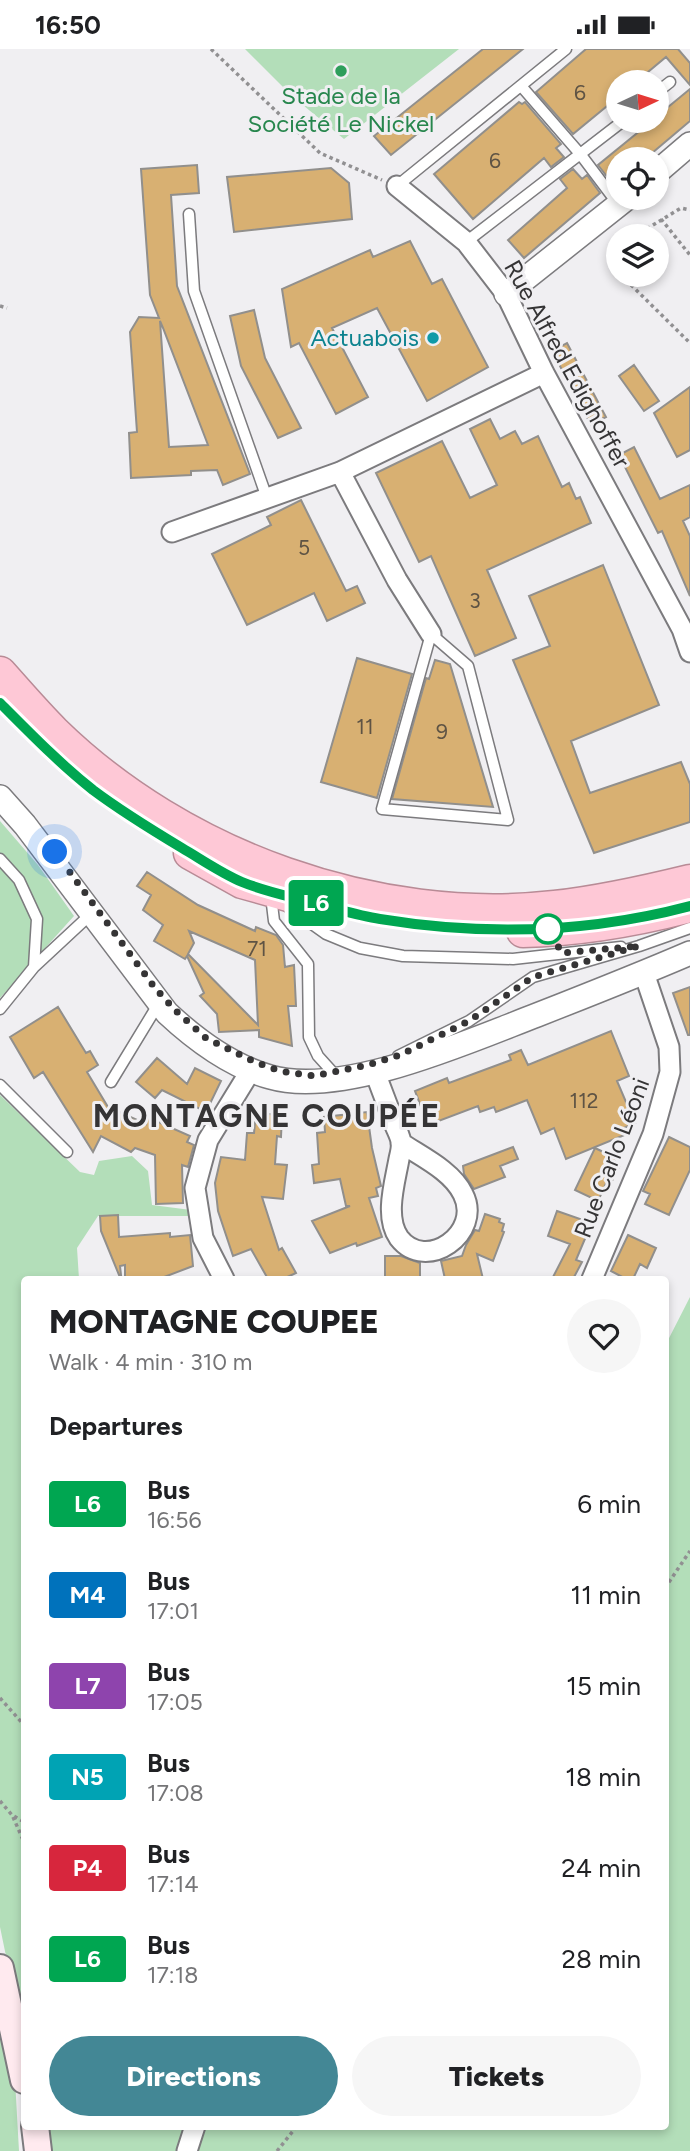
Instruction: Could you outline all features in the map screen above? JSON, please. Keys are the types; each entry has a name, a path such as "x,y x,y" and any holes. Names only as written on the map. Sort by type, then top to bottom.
{"highway":[{"path":"0,673 55,733 108,777 158,812 228,850 308,882 387,901 460,909 503,910 553,908 625,897 690,881"},
{"path":"0,703 44,748 94,791 146,826 261,889 377,919 473,930 527,931 582,927 661,914 690,906"}],"main road":[{"path":"0,1968 21,2066"},
{"path":"35,2130 38,2151"}],"street":[{"path":"669,162 690,144"},
{"name":"Rue Alfred Edighoffer","path":"397,186 467,241 506,294 544,373 682,629 690,652"},
{"path":"506,294 612,210"},
{"path":"172,532 340,472 544,373"},
{"path":"340,472 397,580 431,634"},
{"path":"0,797 25,825 159,1003 191,1035 211,1050 272,1078 313,1082 375,1072 475,1039 690,953"},
{"name":"Rue Carlo Léoni","path":"593,1276 653,1134 667,1085 670,1058 664,1030 644,973"},
{"path":"222,1276 203,1238 195,1188 208,1140 251,1070"},
{"path":"375,1072 401,1143 391,1221 399,1238 417,1251 441,1249 459,1237 466,1216 465,1196 455,1182 401,1143"},
{"path":"187,2151 194,2130"}],"lane":[{"path":"397,186 566,49"},
{"path":"522,87 606,182"},
{"path":"467,241 608,133"},
{"path":"189,214 194,291 267,498"},
{"path":"431,634 468,666 508,820 382,809 431,634"},
{"path":"0,785 55,852 155,988 176,1011 206,1038 280,1071 337,1077 400,1055 469,1021 533,977 690,928"},
{"path":"0,859 19,880 37,919 34,967"},
{"path":"261,889 326,934 360,948 404,956 513,959 639,946"},
{"path":"261,889 274,921 308,964 309,1037 318,1056 337,1077"},
{"path":"0,1009 34,967 92,914"},
{"path":"111,1082 159,1003"},
{"path":"0,1085 67,1152"}],"path":[{"path":"211,49 320,153 397,186"},
{"path":"653,224 681,208 690,210"},
{"path":"661,219 690,255"},
{"path":"634,287 690,343"},
{"path":"0,306 7,308"},
{"path":"669,1582 690,1551"},
{"path":"0,1698 21,1722"},
{"path":"0,1801 12,1815 21,1835"},
{"path":"12,1815 21,1820"},
{"path":"277,2151 294,2130"}],"green space":[{"path":"245,49 459,49 344,139 292,96"},
{"path":"0,821 38,865 74,916 0,998"},
{"path":"0,1095 80,1172 94,1175 99,1161 132,1156 148,1171 152,1205 191,1210 188,1216 98,1216 77,1248 79,1276 21,1276 21,2028 0,1927"},
{"path":"690,1297 690,2151 46,2151 43,2130 669,2130 669,1338"},
{"path":"0,2014 15,2080 19,2151 0,2151"}],"building":[{"path":"483,49 523,49 391,155 374,136"},
{"path":"586,49 678,49 690,63 690,85 666,57 650,70 606,70 606,107 573,134 536,92"},
{"path":"690,89 690,121 659,147 620,147 637,133 669,133 669,106"},
{"path":"519,102 525,102 561,144 556,148 564,157 551,167 544,158 473,219 434,174"},
{"path":"606,158 606,175 598,165"},
{"path":"197,165 199,193 171,195 177,286 250,474 223,485 217,470 191,471 191,475 131,478 129,433 137,432 130,332 139,317 159,318 150,295 141,169","holes":["160,321 208,445 169,447"]},
{"path":"331,168 349,183 352,219 234,232 227,177"},
{"path":"573,169 582,179 587,175 600,193 524,258 508,240 567,188 560,179"},
{"path":"410,241 432,284 442,279 488,367 427,401 377,308 332,328 368,397 336,414 299,343 291,347 282,289 370,250 373,257"},
{"path":"254,310 265,358 301,428 278,438 241,366 230,316"},
{"path":"567,343 606,417 591,425 552,351"},
{"path":"634,365 659,401 644,411 619,376"},
{"path":"690,387 690,450 677,457 654,413"},
{"path":"490,419 500,439 515,431 522,444 538,436 562,487 569,483 576,499 580,497 591,523 487,570 516,638 475,656 431,556 419,562 376,473 442,441 470,498 497,485 470,429"},
{"path":"634,447 660,499 690,485 690,517 683,521 690,536 690,596 662,531 658,533 619,455"},
{"path":"301,500 346,591 357,586 365,603 327,621 314,593 247,625 212,554 271,525 267,517"},
{"path":"603,565 659,705 571,741 590,793 681,762 690,784 690,822 594,853 513,660 550,646 529,596"},
{"path":"357,658 412,674 377,798 321,782"},
{"path":"435,660 450,664 493,807 392,799 426,678 429,679"},
{"path":"147,872 198,905 255,931 256,927 276,935 283,945 285,967 294,965 296,1006 288,1006 292,1046 259,1037 259,1030 219,1032 217,1014 200,996 204,993 187,956 185,959 154,941 163,925 143,910 151,895 137,886","holes":["189,931 255,960 258,1025 188,954 194,943"]},
{"path":"690,987 690,1035 688,1035 673,993"},
{"path":"58,1007 86,1053 90,1051 98,1065 87,1072 108,1107 146,1124 147,1117 190,1136 187,1142 194,1145 188,1167 182,1165 183,1203 156,1204 155,1155 135,1148 131,1152 101,1136 93,1152 43,1072 34,1078 10,1037"},
{"path":"611,1031 629,1076 617,1081 635,1123 624,1128 627,1134 566,1159 554,1128 541,1134 527,1100 496,1112 494,1107 480,1112 478,1106 428,1125 415,1091 447,1078 449,1083 511,1060 509,1055 521,1050 528,1065"},
{"path":"157,1058 187,1084 195,1068 221,1081 206,1112 162,1090 155,1098 136,1082"},
{"path":"367,1112 381,1186 376,1188 378,1196 369,1198 382,1237 330,1253 312,1221 350,1206 346,1206 340,1179 314,1183 312,1165 319,1164 317,1133 325,1132 324,1117"},
{"path":"256,1113 282,1115 281,1137 277,1136 275,1164 287,1165 283,1199 262,1197 279,1250 282,1248 296,1273 290,1276 266,1276 251,1249 233,1256 218,1211 215,1183 221,1157 245,1160 247,1133 254,1133"},
{"path":"669,1137 690,1147 690,1170 669,1215 645,1204 650,1194 643,1191"},
{"path":"513,1147 518,1159 500,1166 505,1177 474,1189 464,1174 463,1166"},
{"path":"595,1148 616,1158 613,1164 619,1167 612,1181 608,1179 598,1201 575,1190"},
{"path":"557,1211 586,1221 582,1232 587,1234 576,1260 582,1262 575,1276 554,1276 570,1244 548,1236"},
{"path":"485,1214 500,1219 499,1222 504,1224 504,1232 493,1261 477,1254 482,1276 444,1276 441,1261 462,1256 475,1230 479,1231"},
{"path":"118,1215 119,1237 170,1233 170,1237 190,1235 193,1266 167,1276 125,1276 125,1265 120,1266 119,1275 101,1231 100,1216"},
{"path":"628,1235 656,1248 647,1268 640,1264 634,1276 620,1276 611,1271"},
{"path":"385,1256 401,1256 420,1263 420,1276 385,1276"}],"bus line":[{"name":"L6","path":"0,703 44,748 94,791 205,861 242,882 270,891 377,919 473,930 527,931 582,927 661,914 690,906"}],"place":[{"name":"Stade de la Société Le Nickel","path":"341,71"},
{"name":"Actuabois","path":"433,338"}],"district":[{"name":"MONTAGNE COUPÉE","path":"267,1116"}],"route":[{"path":"55,852 116,937 176,1011 206,1038 280,1071 314,1076 368,1065 400,1055 469,1021 533,977 639,946 562,953 548,929"}]}
